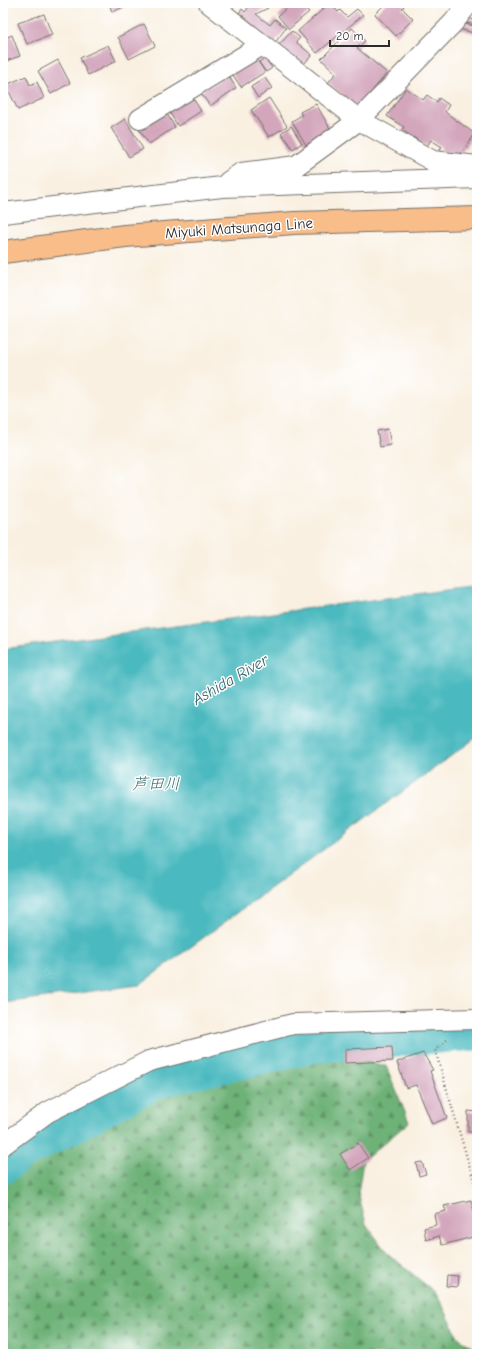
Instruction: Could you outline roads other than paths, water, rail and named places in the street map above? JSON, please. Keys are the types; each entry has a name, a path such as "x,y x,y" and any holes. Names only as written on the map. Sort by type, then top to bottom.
{"main road":[{"name":"Miyuki Matsunaga Line","path":"3,252 125,236 294,223 477,218"}],"street":[{"path":"222,187 241,173 296,166 359,120 453,23 469,3"},
{"path":"219,6 262,45 359,120 433,161 477,166"},
{"path":"140,119 262,45"},
{"path":"3,213 222,187 477,178"},
{"path":"3,1144 48,1112 149,1061 293,1024 477,1020"}],"water":[{"name":"芦田川","path":"477,586 477,737 139,985 3,1003 3,649"}],"waterway":[{"path":"3,1167 19,1154 158,1080 317,1045 477,1033"}],"water label":[{"name":"Ashida River","path":"230,679"}]}
